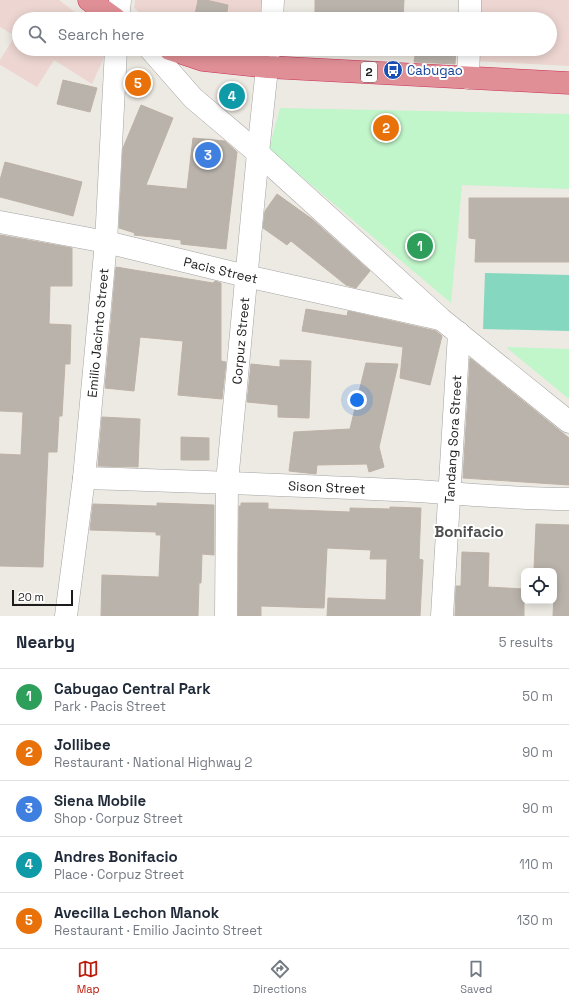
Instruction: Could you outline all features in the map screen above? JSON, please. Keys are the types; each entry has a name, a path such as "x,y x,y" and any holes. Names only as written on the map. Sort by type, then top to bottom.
{"highway":[{"path":"90,0 106,12"},
{"name":"2","path":"191,56 203,60 268,58 468,78 569,83"}],"street":[{"path":"119,12 120,0"},
{"path":"272,12 273,0"},
{"path":"470,0 470,12"},
{"name":"Emilio Jacinto Street","path":"66,616 84,478 106,242 116,56"},
{"path":"156,56 193,98 258,153 441,319 569,422"},
{"path":"468,78 469,56"},
{"name":"Corpuz Street","path":"226,616 227,482 268,58"},
{"name":"Pacis Street","path":"0,222 106,242 246,276 441,319"},
{"name":"Tandang Sora Street","path":"442,616 459,334"},
{"name":"Sison Street","path":"84,478 227,482 569,499"}],"shaded area":[{"path":"0,0 59,0 75,12 12,12 12,34 0,27"},
{"path":"135,0 263,0 261,12 139,12 134,8"},
{"path":"478,0 569,0 569,66 474,61 474,56 557,56 557,12 477,12"},
{"path":"12,41 12,56 105,56 92,84 54,60 37,87 0,65 0,60"}],"green space":[{"path":"280,108 569,114 569,189 462,185 451,303 269,149"},
{"path":"485,273 569,275 569,331 483,329"},
{"path":"506,347 569,349 569,399"}],"building":[{"path":"198,0 206,0 228,5 227,12 195,12"},
{"path":"315,0 404,0 403,12 315,12"},
{"path":"415,56 456,56 455,64 414,62"},
{"path":"63,80 97,88 90,112 57,104"},
{"path":"141,105 173,118 146,185 187,189 193,138 225,141 237,152 226,249 181,244 181,240 134,235 135,233 119,228 123,148"},
{"path":"5,162 82,182 73,216 0,197 0,180"},
{"path":"277,194 312,219 370,271 356,288 346,285 291,241 287,245 263,228 265,211"},
{"path":"469,198 569,198 569,262 475,262 476,239 469,238"},
{"path":"0,235 72,248 72,286 50,286 49,324 71,325 70,364 65,364 62,416 59,416 57,452 48,452 43,567 0,566 0,454 21,455 23,412 0,411"},
{"path":"116,267 213,283 215,281 221,283 221,361 226,362 222,399 178,395 183,341 140,337 134,391 105,388"},
{"path":"306,309 347,316 348,311 436,331 442,336 430,385 400,378 403,347 302,331"},
{"path":"470,358 569,438 569,485 463,478"},
{"path":"280,360 311,361 309,418 278,417 278,405 247,402 251,364 280,367"},
{"path":"366,363 398,364 379,447 384,467 369,472 367,464 317,465 316,474 289,471 294,432 350,429"},
{"path":"102,417 140,419 138,467 98,466"},
{"path":"181,437 209,438 209,460 181,460"},
{"path":"157,503 214,505 214,555 202,554 198,616 101,616 102,575 159,577 161,535 156,535 156,532 90,530 93,504 157,506"},
{"path":"241,503 268,503 268,509 350,512 350,508 421,508 419,559 423,560 420,616 327,616 328,598 386,600 387,559 370,559 371,550 327,548 324,608 261,606 261,616 238,616 239,506 241,506"},
{"path":"536,524 569,525 569,616 553,616 554,604 557,604 557,568 534,568"},
{"path":"462,552 489,553 488,587 521,589 521,604 524,604 524,616 455,616 456,586 461,586"}],"place":[{"name":"Cabugao","path":"393,70"},
{"name":"Avecilla Lechon Manok","path":"138,83"},
{"name":"Andres Bonifacio","path":"232,96"},
{"name":"Jollibee","path":"386,128"},
{"name":"Siena Mobile","path":"208,155"},
{"name":"Cabugao Central Park","path":"420,246"}],"district":[{"name":"Bonifacio","path":"469,531"}]}
